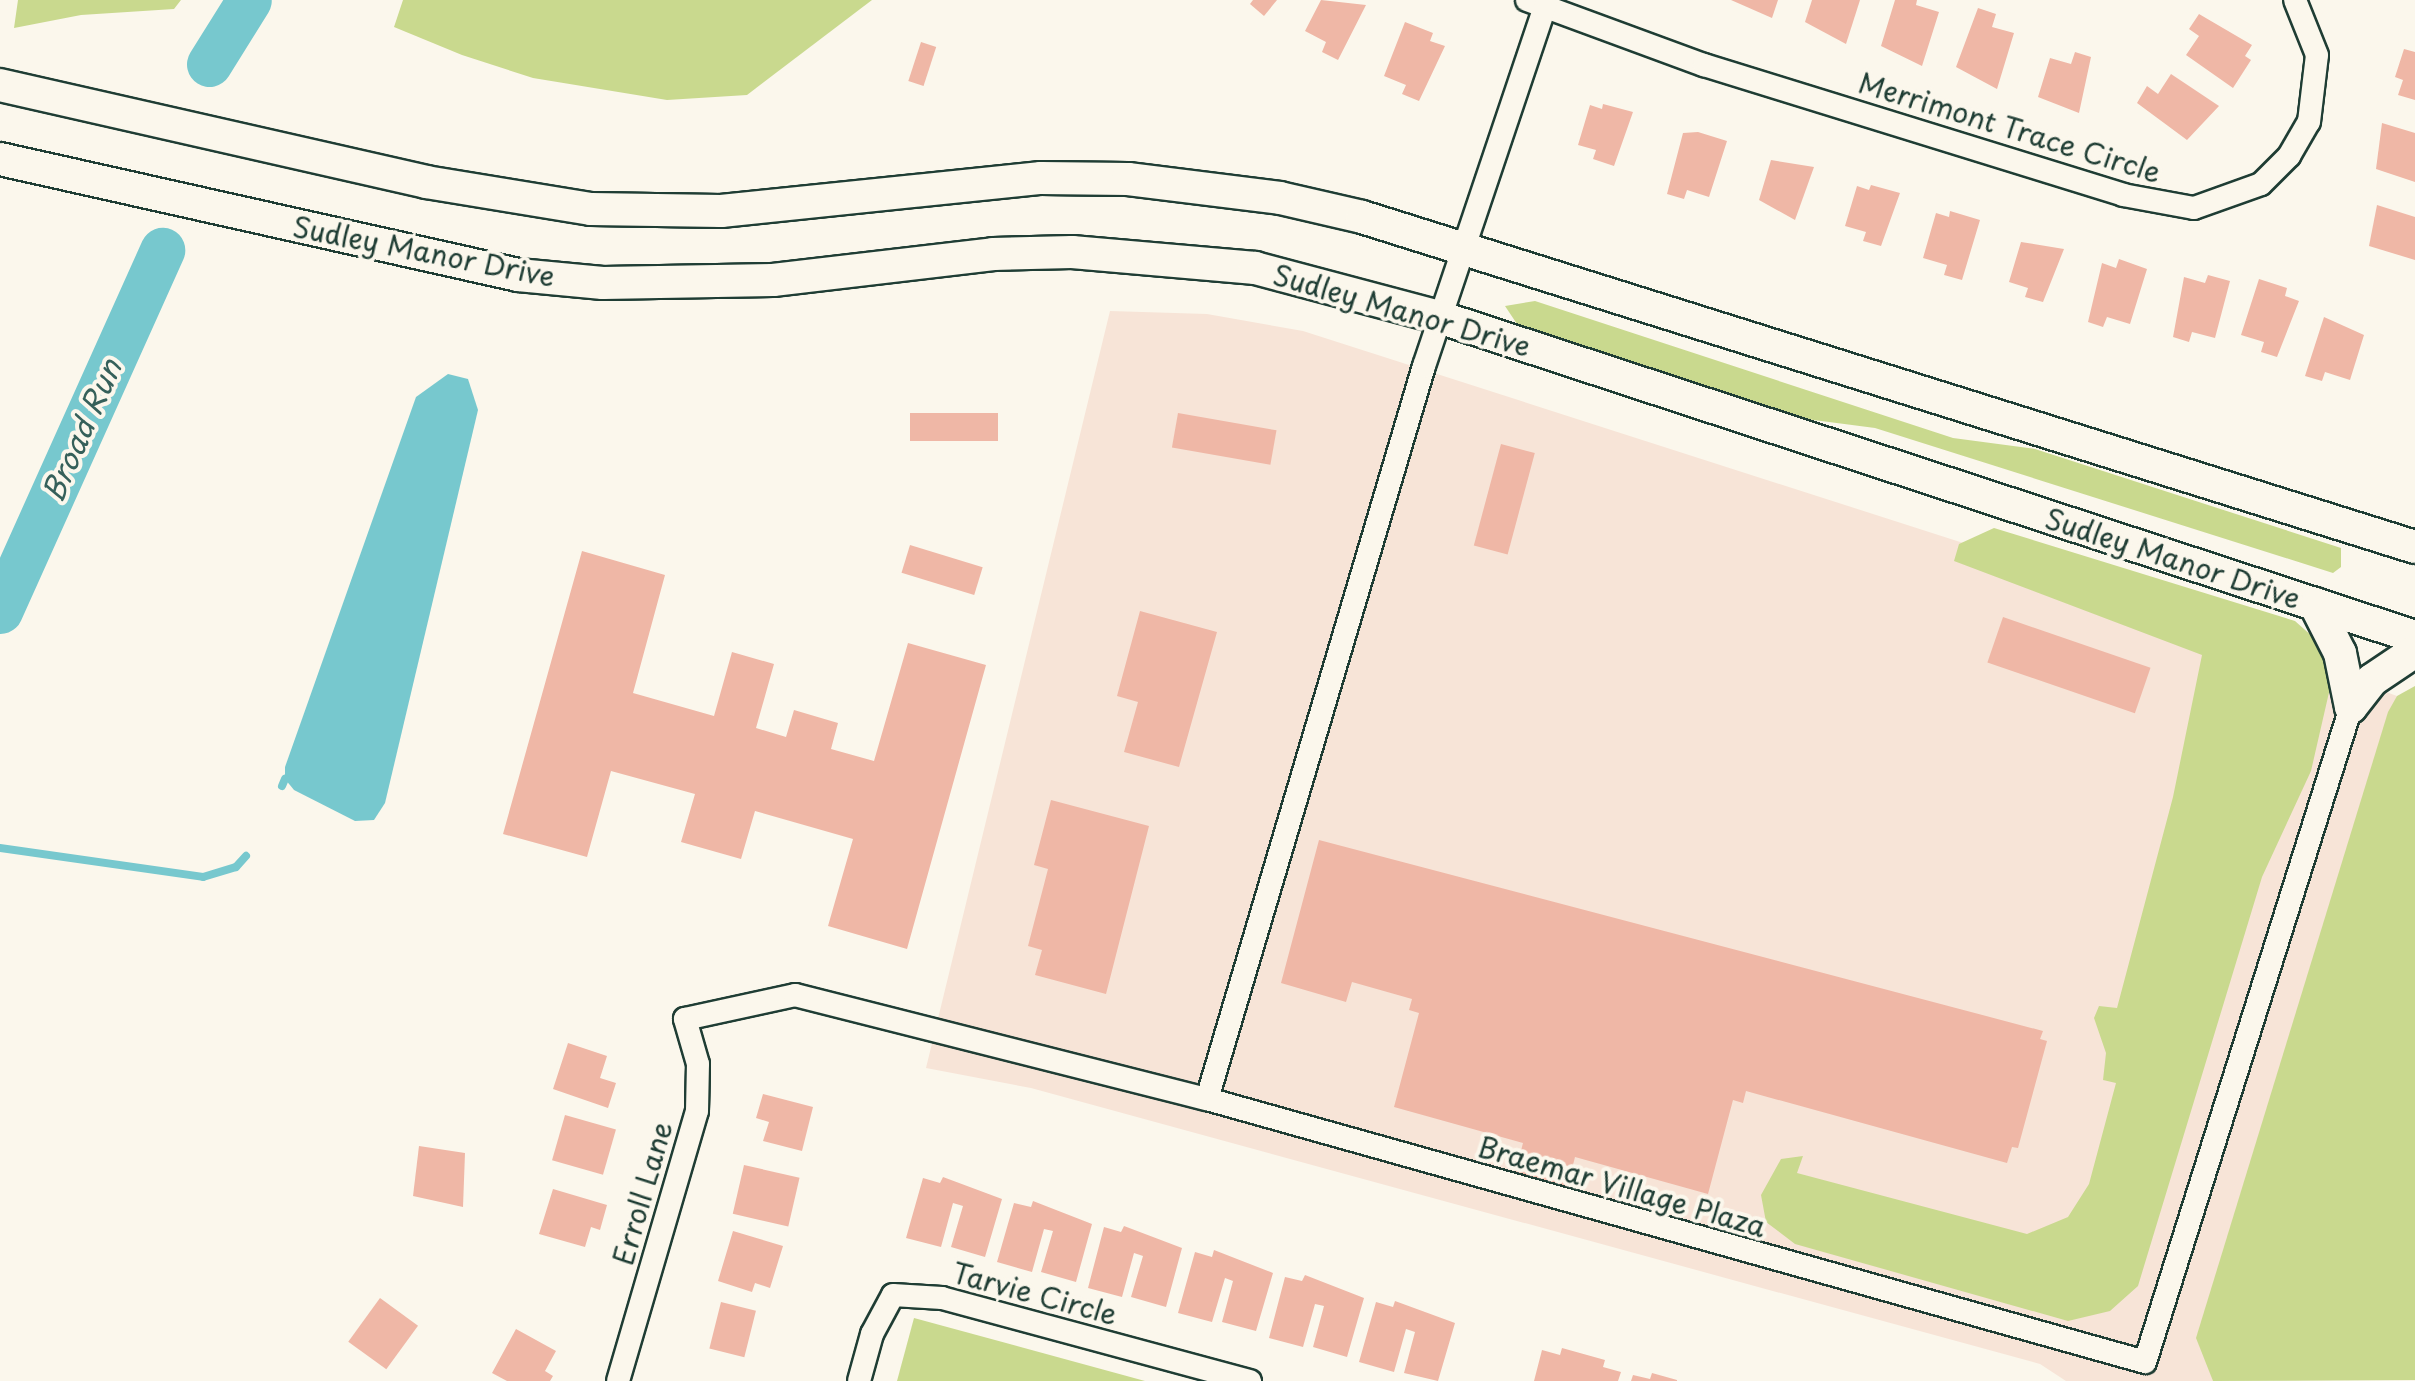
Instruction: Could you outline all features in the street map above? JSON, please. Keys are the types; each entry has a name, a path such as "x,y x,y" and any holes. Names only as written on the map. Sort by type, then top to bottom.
{"main road":[{"path":"0,85 426,182 591,208 721,211 954,183 1128,180 1280,198 1463,248 2415,546"},
{"name":"Sudley Manor Drive","path":"0,159 518,275 688,284 993,254 1165,256 1255,268 1439,317 2415,636"},
{"path":"2315,604 2340,653 2351,707"},
{"path":"2351,707 2372,680 2415,651"}],"street":[{"name":"Merrimont Trace Circle","path":"1439,317 1540,2 1704,65 2104,189 2194,208 2261,184 2289,156 2309,122 2318,68 2295,0"},
{"path":"1207,1099 1439,317"},
{"name":"Braemar Village Plaza","path":"1207,1099 2144,1362 2351,707"},
{"name":"Erroll Lane","path":"618,1381 697,1111 698,1064 686,1019 795,995 1207,1099"},
{"name":"Tarvie Circle","path":"858,1381 872,1334 893,1295 942,1298 1250,1381"}],"shaded area":[{"path":"1110,311 1207,314 1303,331 2063,575 2397,696 2209,1364 2213,1381 2066,1381 2040,1364 1031,1088 926,1068"}],"green space":[{"path":"18,0 181,0 174,9 81,15 14,28"},
{"path":"403,0 872,0 747,95 667,100 533,78 462,55 394,27"},
{"path":"1535,301 1953,438 2035,449 2341,548 2341,567 2333,573 1875,428 1783,416 1532,331 1517,324 1505,306"},
{"path":"1994,528 2295,621 2313,637 2333,675 2311,771 2262,877 2138,1286 2110,1311 2068,1321 1795,1244 1766,1222 1761,1195 1781,1159 1803,1156 1797,1173 2027,1234 2068,1217 2089,1184 2116,1083 2103,1080 2106,1053 2094,1018 2099,1006 2117,1008 2173,797 2202,655 1954,561 1959,544"},
{"path":"2415,686 2415,1380 2213,1381 2196,1338 2388,712 2397,696"},
{"path":"914,1318 1145,1381 897,1381"}],"water":[{"path":"448,374 468,379 478,410 385,803 374,820 355,821 294,790 285,779 285,767 416,397"}],"building":[{"path":"1253,0 1277,0 1264,16 1250,4"},
{"path":"1321,0 1366,5 1338,60 1322,52 1326,42 1305,31"},
{"path":"1731,0 1778,0 1772,18"},
{"path":"1812,0 1860,0 1846,44 1805,22"},
{"path":"1895,0 1917,0 1916,5 1939,12 1922,66 1881,46"},
{"path":"1978,8 1996,14 1992,27 2014,33 1997,89 1956,67"},
{"path":"2199,14 2252,45 2245,56 2251,60 2233,88 2186,55 2199,36 2189,29"},
{"path":"1405,22 1433,33 1430,41 1445,46 1419,101 1402,94 1406,85 1384,76"},
{"path":"921,42 936,47 924,86 908,81"},
{"path":"2404,49 2415,52 2415,100 2398,95 2403,80 2395,77"},
{"path":"2075,52 2091,57 2079,113 2038,97 2050,58 2071,64"},
{"path":"2171,74 2219,106 2187,140 2137,103 2147,86 2158,94"},
{"path":"1603,104 1633,112 1614,166 1593,159 1596,150 1578,145 1590,105 1602,109"},
{"path":"2382,123 2415,133 2415,182 2376,169"},
{"path":"1698,132 1727,141 1709,197 1687,190 1684,199 1667,194 1683,133"},
{"path":"1771,160 1814,167 1795,220 1759,200"},
{"path":"1871,185 1900,193 1881,246 1863,241 1866,232 1845,226 1857,186 1869,190"},
{"path":"2377,205 2415,217 2415,260 2369,246"},
{"path":"1950,211 1980,220 1962,280 1944,275 1947,265 1923,258 1936,213 1949,217"},
{"path":"2021,242 2064,249 2043,302 2025,297 2028,288 2009,282"},
{"path":"2119,259 2147,269 2130,324 2107,317 2103,327 2088,322 2102,263 2116,268"},
{"path":"2208,275 2230,281 2215,338 2192,332 2189,342 2173,337 2184,277 2205,283"},
{"path":"2259,279 2287,288 2285,296 2299,301 2277,357 2261,352 2264,342 2241,335"},
{"path":"2324,317 2364,335 2350,380 2325,372 2322,381 2305,376"},
{"path":"910,413 998,413 998,441 910,441"},
{"path":"1178,413 1276,430 1270,465 1172,447"},
{"path":"1501,444 1535,453 1508,554 1474,545"},
{"path":"910,545 983,567 974,595 902,573"},
{"path":"582,551 665,575 633,693 714,716 732,652 774,664 756,728 786,737 794,710 838,723 831,749 874,761 908,643 986,665 907,949 828,926 853,839 755,811 741,859 681,842 695,794 611,771 587,857 503,834"},
{"path":"1140,611 1217,632 1179,767 1124,752 1138,702 1117,696"},
{"path":"2003,617 2151,668 2135,713 1987,662"},
{"path":"1051,800 1149,826 1106,994 1035,975 1042,950 1028,946 1048,869 1034,865"},
{"path":"1319,840 2043,1031 2040,1039 2047,1041 2018,1148 2012,1147 2007,1163 1746,1091 1743,1103 1733,1100 1708,1194 1575,1157 1567,1189 1515,1174 1523,1143 1394,1107 1419,1013 1409,1010 1412,999 1352,982 1346,1002 1281,983"},
{"path":"568,1043 607,1056 600,1078 616,1083 608,1108 553,1089"},
{"path":"763,1094 813,1107 802,1151 763,1141 769,1122 756,1118"},
{"path":"565,1115 616,1130 603,1175 552,1160"},
{"path":"419,1146 465,1153 463,1207 413,1196"},
{"path":"744,1165 800,1178 788,1227 733,1214"},
{"path":"943,1177 1002,1199 985,1257 951,1247 963,1206 953,1203 941,1247 906,1238 923,1178 940,1183"},
{"path":"553,1189 607,1205 600,1230 591,1227 585,1247 539,1234"},
{"path":"1033,1201 1092,1224 1076,1282 1041,1272 1053,1231 1044,1229 1032,1272 997,1262 1014,1203 1031,1207"},
{"path":"1124,1226 1182,1248 1166,1307 1131,1297 1143,1256 1134,1253 1122,1297 1088,1288 1104,1227 1121,1232"},
{"path":"733,1231 783,1246 770,1288 755,1283 752,1292 718,1281"},
{"path":"1214,1250 1273,1273 1256,1331 1222,1322 1233,1281 1225,1278 1212,1322 1178,1313 1195,1252 1212,1257"},
{"path":"1305,1275 1364,1298 1347,1357 1313,1347 1324,1306 1315,1304 1303,1347 1269,1338 1285,1277 1302,1281"},
{"path":"380,1298 418,1326 386,1369 348,1342"},
{"path":"1395,1301 1455,1323 1438,1381 1404,1373 1415,1332 1406,1329 1394,1372 1359,1362 1376,1302 1393,1307"},
{"path":"721,1302 756,1311 744,1357 709,1349"},
{"path":"516,1329 556,1351 545,1371 553,1376 550,1381 507,1381 492,1373"},
{"path":"1562,1348 1605,1360 1603,1367 1621,1372 1618,1381 1534,1381 1542,1350 1560,1355"},
{"path":"1652,1373 1677,1381 1631,1381 1633,1375 1650,1379"}],"waterway":[{"name":"Broad Run","path":"209,64 249,0"},
{"name":"Broad Run","path":"0,611 162,250"},
{"path":"282,786 285,779"},
{"path":"0,848 203,877 236,867 246,856"}]}
